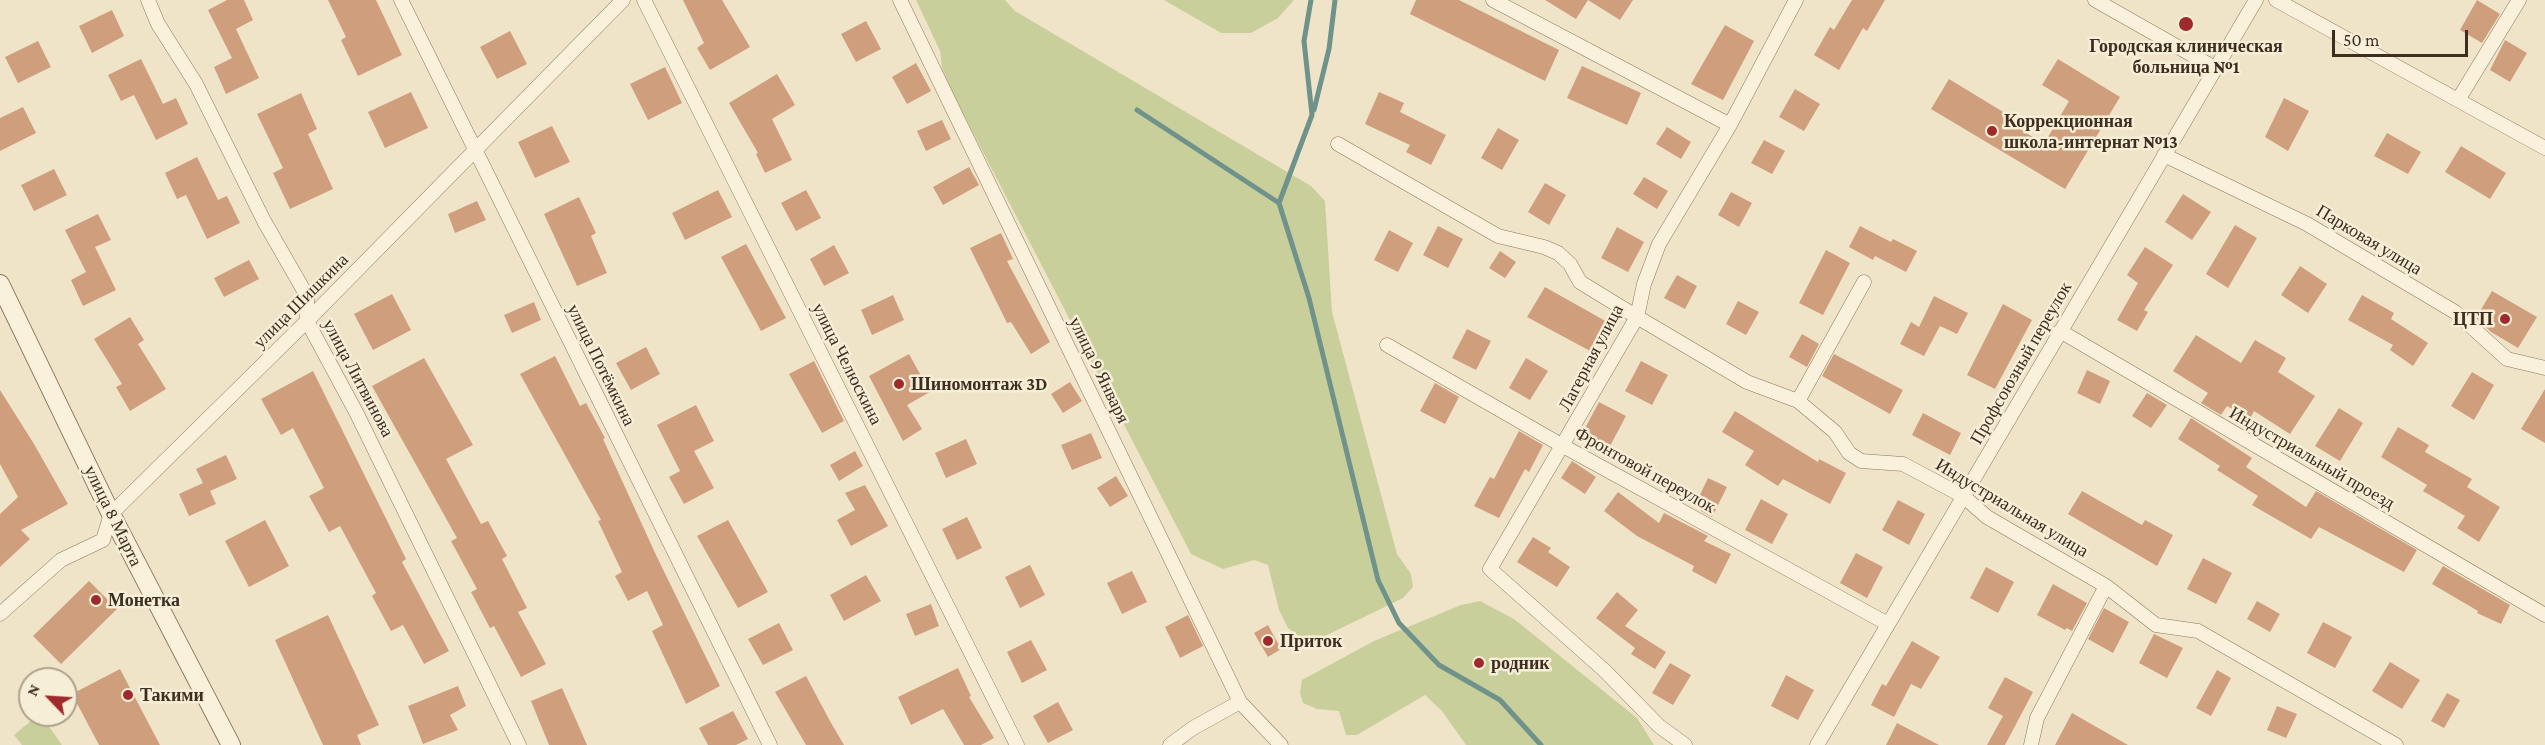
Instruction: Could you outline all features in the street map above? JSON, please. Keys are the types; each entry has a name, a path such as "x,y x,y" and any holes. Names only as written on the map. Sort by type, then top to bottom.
{"street":[{"name":"улица Литвинова","path":"148,0 158,24 196,84 264,221 307,296 307,321 357,414 519,745"},
{"name":"улица Потёмкина","path":"401,0 770,745"},
{"name":"улица Шишкина","path":"0,614 62,560 103,540 111,514 307,321 623,0"},
{"name":"улица Челюскина","path":"644,0 1017,745"},
{"name":"улица 9 Января","path":"900,0 1240,702 1281,745"},
{"path":"1492,0 1730,125"},
{"name":"Лагерная улица","path":"1685,745 1659,726 1604,670 1490,569 1637,317 1644,284 1659,244 1730,125 1796,0"},
{"path":"2095,0 2215,68"},
{"name":"Профсоюзный переулок","path":"1817,745 2256,0"},
{"path":"2276,0 2545,148"},
{"path":"2458,100 2519,0"},
{"name":"Индустриальная улица","path":"1338,144 1498,236 1544,247 1558,253 1570,264 1580,282 1747,382 1798,401 1835,432 1849,453 1861,461 1903,464 1964,496 1987,517 2106,586 2156,625 2198,631 2396,745"},
{"name":"Парковая улица","path":"2164,155 2317,229 2455,312 2507,359 2545,368"},
{"path":"1798,401 1864,282"},
{"name":"улица 8 Марта","path":"0,284 111,514 231,745"},
{"name":"Индустриальный проезд","path":"2060,331 2545,615"},
{"name":"Фронтовой переулок","path":"1387,345 1563,446 1888,624"},
{"path":"2031,745 2037,718 2106,586"},
{"path":"1170,745 1193,728 1240,702"}],"green space":[{"path":"916,0 1005,0 1015,11 1311,186 1325,201 1332,312 1397,554 1411,574 1413,587 1403,598 1325,636 1299,636 1288,628 1279,610 1268,565 1254,560 1223,569 1191,554 953,94 942,68 940,51"},
{"path":"1164,0 1294,0 1278,18 1251,33 1221,33"},
{"path":"1480,601 1514,619 1637,718 1654,745 1466,745 1442,711 1425,695 1357,735 1346,735 1339,711 1317,709 1303,703 1300,693 1302,680 1374,641 1461,605"},
{"path":"24,727 49,727 62,745 22,745 14,735"}],"building":[{"path":"227,0 244,0 253,20 236,29 259,78 226,94 214,67 232,58 208,10"},
{"path":"328,0 376,0 402,55 358,76 341,40 346,37"},
{"path":"683,0 722,0 750,47 710,70 697,48 704,43"},
{"path":"1416,0 1459,0 1559,50 1545,81 1410,14"},
{"path":"1545,0 1588,0 1576,19"},
{"path":"1588,0 1633,0 1620,20"},
{"path":"1852,0 1885,0 1867,31 1863,28 1839,70 1814,55 1830,27 1834,30"},
{"path":"2477,0 2500,14 2482,43 2460,30"},
{"path":"112,10 124,36 92,53 79,26"},
{"path":"866,21 881,49 856,62 841,34"},
{"path":"1725,25 1754,41 1723,100 1691,84"},
{"path":"510,31 527,64 497,79 480,47"},
{"path":"2505,40 2527,53 2510,82 2490,70"},
{"path":"38,41 51,67 18,83 5,57"},
{"path":"141,59 163,104 176,98 188,124 156,140 134,95 121,101 108,75"},
{"path":"2058,59 2120,97 2065,189 1931,109 1949,79 2023,124 2020,129 2044,144 2069,101 2042,85"},
{"path":"916,63 931,91 907,104 892,77"},
{"path":"1582,66 1641,93 1627,125 1567,98"},
{"path":"665,67 682,103 648,120 630,84"},
{"path":"777,74 795,105 772,119 792,160 765,173 756,154 758,153 729,103"},
{"path":"1795,89 1820,104 1804,131 1779,117"},
{"path":"411,92 428,128 385,148 368,112"},
{"path":"1379,92 1404,103 1400,112 1446,135 1431,165 1406,152 1410,145 1365,124"},
{"path":"301,93 317,129 308,134 333,189 290,209 273,173 283,168 257,114"},
{"path":"2284,98 2309,111 2288,151 2265,137"},
{"path":"23,107 36,133 0,151 0,118"},
{"path":"942,120 951,139 926,151 917,131"},
{"path":"552,126 570,162 535,178 518,142"},
{"path":"1667,127 1691,142 1681,159 1656,144"},
{"path":"1498,128 1519,140 1502,170 1481,158"},
{"path":"2387,133 2421,152 2408,174 2374,156"},
{"path":"1764,140 1785,151 1772,174 1751,163"},
{"path":"2461,146 2506,173 2490,199 2445,172"},
{"path":"197,157 218,200 227,196 240,223 207,239 186,195 177,199 165,173"},
{"path":"969,167 979,185 943,205 933,187"},
{"path":"54,169 67,195 34,211 21,185"},
{"path":"1644,177 1668,191 1657,209 1633,194"},
{"path":"1545,183 1566,195 1549,225 1528,212"},
{"path":"718,190 732,217 685,240 672,213"},
{"path":"806,190 821,218 796,231 781,203"},
{"path":"1731,192 1752,203 1739,227 1718,215"},
{"path":"2183,194 2211,212 2192,240 2165,222"},
{"path":"579,197 596,233 591,236 607,273 577,286 544,214"},
{"path":"477,201 486,220 455,233 448,214"},
{"path":"98,214 111,240 95,247 116,290 83,306 71,280 86,272 65,230"},
{"path":"2235,225 2257,238 2228,288 2206,274"},
{"path":"1438,226 1463,239 1448,268 1423,255"},
{"path":"1860,226 1891,242 1893,239 1917,251 1906,272 1875,256 1873,260 1849,247"},
{"path":"1617,227 1644,242 1628,272 1601,258"},
{"path":"1389,230 1413,243 1398,272 1374,260"},
{"path":"1001,233 1013,259 1007,261 1050,342 1031,354 1011,322 1007,323 970,248"},
{"path":"746,244 786,318 761,331 721,257"},
{"path":"834,245 849,273 824,286 810,259"},
{"path":"2145,247 2173,265 2144,310 2148,312 2137,331 2117,320 2138,283 2127,275"},
{"path":"1826,250 1850,263 1823,315 1799,303"},
{"path":"1500,251 1516,262 1505,278 1489,268"},
{"path":"249,260 259,279 224,297 214,278"},
{"path":"2300,266 2327,284 2308,313 2281,295"},
{"path":"1677,275 1697,286 1685,309 1664,298"},
{"path":"1545,287 1609,323 1592,352 1527,317"},
{"name":"ЦТП","path":"2492,291 2537,317 2518,348 2491,332 2476,318"},
{"path":"392,294 411,330 373,350 354,314"},
{"path":"893,295 904,320 872,335 861,310"},
{"path":"2362,295 2394,313 2391,319 2428,343 2413,366 2390,350 2393,345 2348,320"},
{"path":"1934,296 1968,313 1957,334 1940,326 1924,356 1900,344 1911,322 1919,327"},
{"path":"1738,301 1759,312 1746,335 1726,324"},
{"path":"534,302 541,320 512,333 504,315"},
{"path":"2003,304 2032,320 1995,389 1967,375"},
{"path":"130,317 144,340 138,344 166,389 130,411 116,387 122,384 94,339"},
{"path":"1467,329 1491,341 1476,370 1452,358"},
{"path":"1802,334 1819,344 1807,367 1789,357"},
{"path":"2196,335 2241,363 2255,340 2286,358 2278,372 2315,396 2290,434 2254,411 2250,419 2227,406 2221,415 2201,403 2208,393 2173,371"},
{"path":"646,347 660,374 631,390 616,363"},
{"name":"Шиномонтаж 3D","path":"909,354 930,392 907,405 922,429 903,441 869,376"},
{"path":"1834,354 1903,390 1890,414 1822,376"},
{"path":"555,356 580,406 586,403 605,438 603,439 656,555 720,686 686,704 652,631 663,625 647,591 628,601 615,576 622,572 598,521 601,520 520,374"},
{"path":"424,358 473,445 446,459 481,524 488,521 507,556 502,559 527,608 518,612 546,664 521,677 494,626 490,628 471,592 477,589 451,541 457,538 372,386"},
{"path":"1526,358 1548,371 1530,400 1509,388"},
{"path":"814,361 844,421 822,433 789,374"},
{"path":"1641,361 1668,375 1652,405 1625,391"},
{"path":"2087,370 2110,381 2100,404 2077,393"},
{"path":"313,371 406,559 402,562 449,651 424,664 403,625 391,631 372,596 376,593 340,526 329,532 309,496 324,488 293,428 281,435 261,399"},
{"path":"2472,372 2494,385 2474,420 2451,406"},
{"path":"1070,382 1082,401 1063,413 1051,394"},
{"path":"1435,383 1459,397 1445,424 1420,411"},
{"path":"2545,389 2545,443 2521,429"},
{"path":"0,390 68,504 21,530 30,539 0,567 0,514 18,497 0,464"},
{"path":"2147,393 2167,405 2151,428 2132,416"},
{"path":"1599,402 1626,416 1610,446 1583,432"},
{"path":"696,405 714,441 694,451 714,488 684,504 669,477 680,471 657,425"},
{"path":"2339,408 2363,423 2340,461 2315,446"},
{"path":"1735,411 1818,462 1819,459 1846,473 1830,504 1783,479 1778,486 1745,465 1754,451 1722,432"},
{"path":"1923,413 1961,433 1950,455 1912,435"},
{"path":"2191,418 2252,458 2246,467 2306,507 2316,491 2417,550 2404,572 2319,527 2311,539 2252,505 2258,496 2217,470 2220,466 2178,439"},
{"path":"2398,427 2429,445 2425,452 2472,479 2467,487 2500,507 2479,542 2457,528 2465,516 2423,491 2427,485 2381,457"},
{"path":"1519,431 1543,445 1529,472 1525,469 1499,518 1474,506 1490,477 1494,479"},
{"path":"1091,433 1102,458 1072,470 1061,445"},
{"path":"966,439 977,464 946,478 935,453"},
{"path":"855,451 863,466 839,481 830,465"},
{"path":"226,455 237,479 210,491 216,504 189,516 179,494 203,483 196,469"},
{"path":"1572,461 1596,477 1585,494 1561,478"},
{"path":"1116,476 1128,496 1110,507 1097,488"},
{"path":"1708,478 1727,487 1712,517 1701,511 1706,504 1698,499"},
{"path":"865,485 888,526 851,546 837,520 855,510 845,493"},
{"path":"2082,491 2142,525 2145,520 2173,535 2157,566 2068,514"},
{"path":"1618,492 1659,523 1664,513 1708,536 1704,541 1731,554 1716,584 1692,571 1694,566 1637,536 1604,511"},
{"path":"1761,499 1788,514 1772,544 1745,530"},
{"path":"1898,500 1925,514 1909,545 1882,530"},
{"path":"967,517 982,548 957,560 942,529"},
{"path":"265,520 289,566 249,587 225,541"},
{"path":"728,520 768,592 738,608 697,536"},
{"path":"1533,537 1551,548 1548,552 1570,567 1557,587 1517,562"},
{"path":"1856,553 1883,567 1867,598 1840,583"},
{"path":"2203,558 2232,573 2216,604 2187,589"},
{"path":"1030,565 1045,595 1020,608 1005,577"},
{"path":"2443,566 2510,605 2501,624 2477,613 2478,611 2432,584"},
{"path":"1986,567 2014,582 1998,613 1970,598"},
{"path":"1132,571 1147,602 1122,614 1107,583"},
{"path":"866,575 881,601 844,621 830,595"},
{"path":"89,581 117,609 61,664 33,636"},
{"path":"2053,584 2087,603 2072,631 2067,628 2065,630 2037,615"},
{"path":"1617,592 1638,610 1625,626 1666,652 1655,669 1631,654 1635,648 1596,618"},
{"path":"2257,601 2280,614 2270,632 2247,619"},
{"path":"931,604 939,626 915,636 906,614"},
{"path":"2104,608 2129,622 2113,653 2088,639"},
{"path":"328,615 379,725 357,735 361,745 323,745 275,640"},
{"path":"1188,615 1203,646 1180,658 1165,627"},
{"path":"2323,622 2352,637 2335,668 2307,653"},
{"path":"779,623 793,650 763,665 748,639"},
{"name":"Приток","path":"1268,625 1281,649 1268,657 1254,633"},
{"path":"2154,634 2183,648 2167,678 2139,663"},
{"path":"1031,640 1047,670 1022,683 1007,652"},
{"path":"1912,641 1940,657 1921,689 1911,684 1894,717 1871,705 1882,684 1886,686"},
{"path":"2390,662 2420,680 2402,709 2372,691"},
{"path":"1670,663 1691,675 1673,705 1652,693"},
{"path":"958,668 971,696 969,697 994,738 981,745 964,745 943,709 911,725 898,697"},
{"path":"120,669 160,745 99,745 78,705 78,691"},
{"path":"2217,670 2231,678 2211,716 2196,708"},
{"path":"1786,675 1814,690 1798,720 1771,706"},
{"path":"806,676 844,745 806,745 775,692"},
{"path":"2005,677 2033,692 2005,745 1987,745 2003,716 1988,708"},
{"path":"458,686 466,706 450,715 458,730 423,744 408,706"},
{"path":"562,688 587,745 549,745 531,701"},
{"path":"2447,693 2460,700 2444,728 2431,721"},
{"path":"1058,702 1073,730 1048,743 1033,716"},
{"path":"2277,706 2297,714 2286,738 2267,730"},
{"path":"733,711 748,739 736,745 708,745 699,728"},
{"path":"2072,713 2128,745 2055,745"},
{"path":"1897,723 1939,745 1886,745"}],"waterway":[{"path":"1311,0 1304,41 1312,115 1279,203 1309,298 1378,580 1399,623 1439,665 1500,700 1541,745"},
{"path":"1314,110 1329,49 1335,0"},
{"path":"1137,110 1279,203"}],"place":[{"name":"Городская клиническая больница №1","path":"2186,24"},
{"name":"Коррекционная школа-интернат №13","path":"1992,131"},
{"name":"ЦТП","path":"2505,319"},
{"name":"Шиномонтаж 3D","path":"899,384"},
{"name":"Монетка","path":"96,600"},
{"name":"Приток","path":"1268,641"},
{"name":"родник","path":"1479,663"},
{"name":"Такими","path":"128,695"}]}
